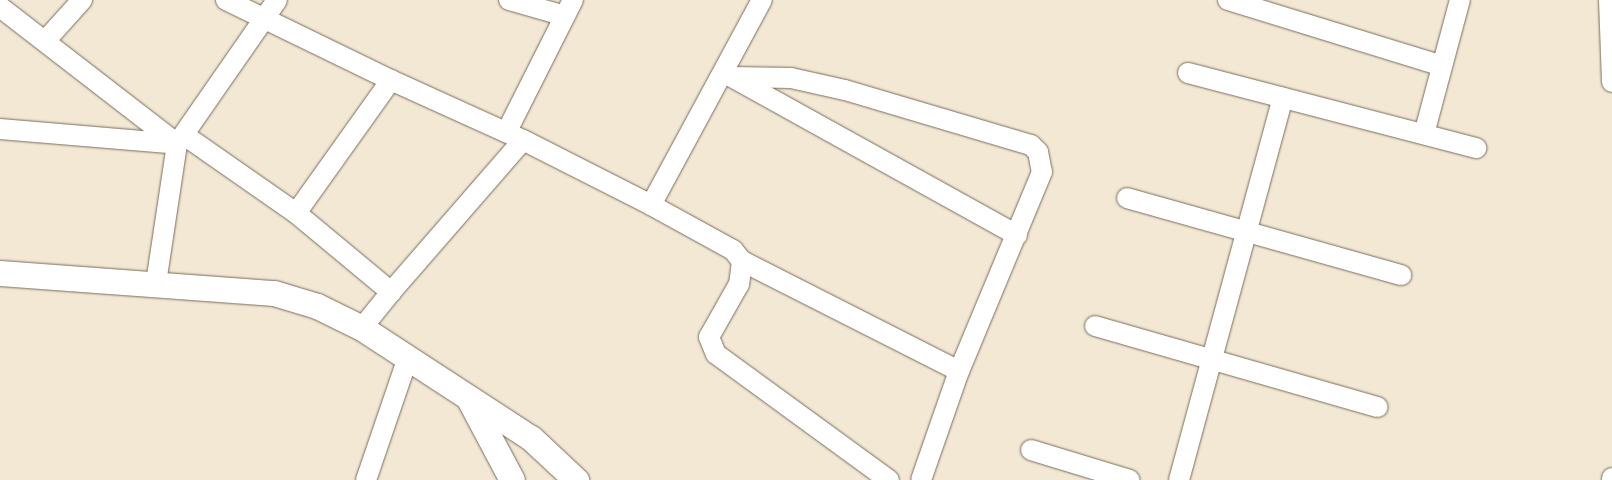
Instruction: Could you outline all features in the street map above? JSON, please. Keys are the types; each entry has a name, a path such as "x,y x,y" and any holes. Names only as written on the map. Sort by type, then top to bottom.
{"street":[{"path":"46,40 82,0"},
{"path":"226,0 391,80 515,136 651,204 734,250 742,261 959,370"},
{"path":"156,283 180,140 262,17 278,0"},
{"path":"362,328 515,136 569,8 509,0"},
{"path":"651,204 727,76 762,0"},
{"path":"1228,0 1442,66"},
{"path":"1424,134 1460,0"},
{"path":"1609,0 1612,82"},
{"path":"0,7 180,140 296,213 391,292"},
{"path":"1188,73 1476,148"},
{"path":"727,76 1017,235"},
{"path":"727,76 807,81 1031,145 1042,161 1042,172 959,370 921,480"},
{"path":"296,213 391,80"},
{"path":"1179,480 1283,98"},
{"path":"0,129 180,140"},
{"path":"1127,198 1247,230 1401,275"},
{"path":"742,261 742,275 713,326 711,347 889,480"},
{"path":"0,274 156,283 274,293 317,306 362,328 531,438 576,480"},
{"path":"1095,326 1211,363 1378,407"},
{"path":"366,480 408,357"},
{"path":"469,399 512,480"},
{"path":"1031,450 1130,480"}]}
